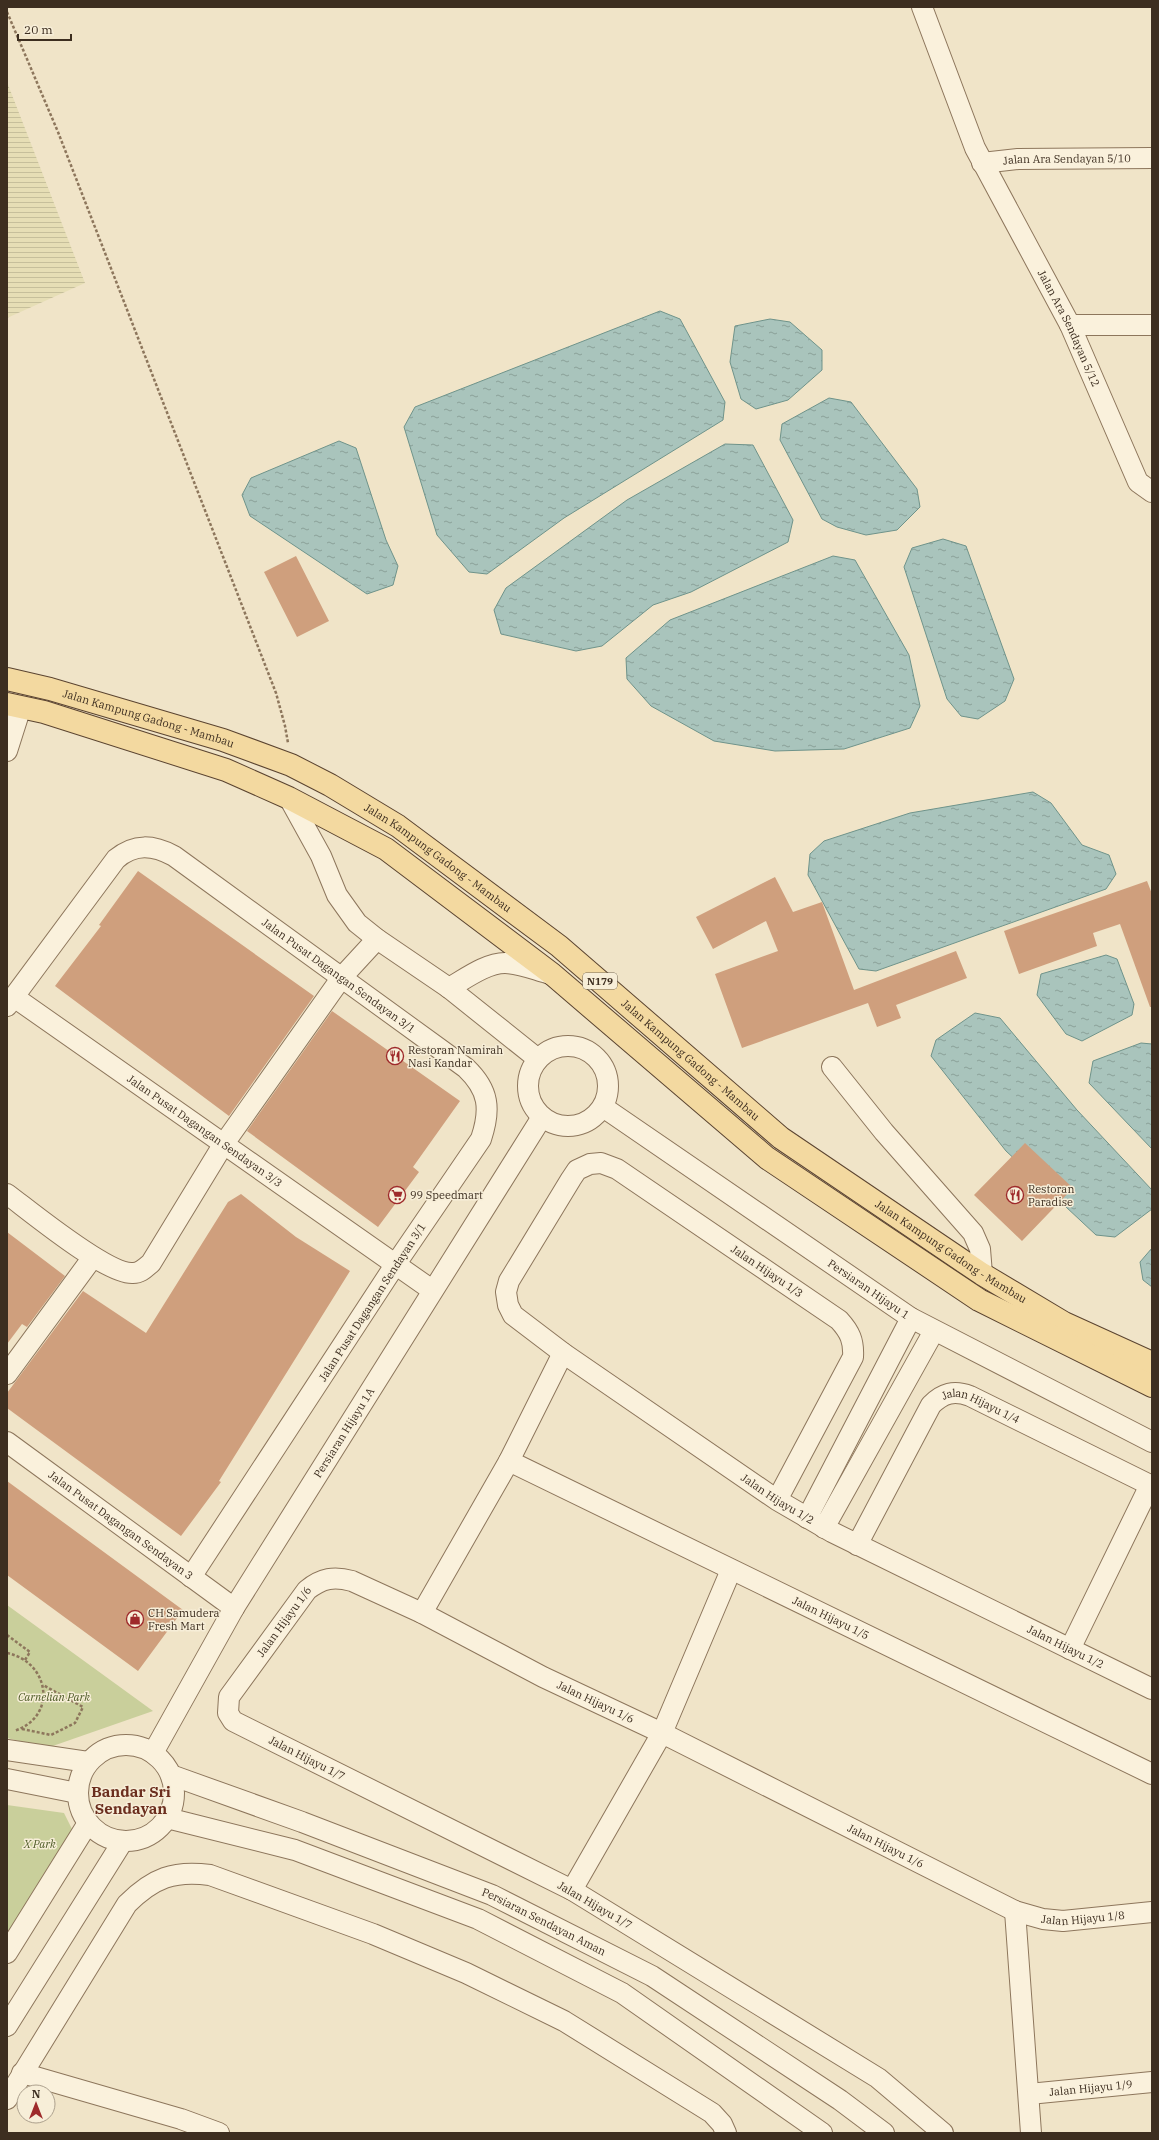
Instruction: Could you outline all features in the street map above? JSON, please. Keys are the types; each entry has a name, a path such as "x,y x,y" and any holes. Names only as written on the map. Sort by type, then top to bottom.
{"main road":[{"name":"Jalan Kampung Gadong - Mambau","path":"7,679 50,689 223,740 291,765 330,785 404,831 559,946 781,1138 982,1274 1064,1323 1152,1363"},
{"name":"Jalan Kampung Gadong - Mambau","path":"14,705 44,712 226,770 289,798 386,849 552,974 767,1158 979,1300 1152,1386"}],"street":[{"name":"Jalan Ara Sendayan 5/12","path":"922,7 960,113 982,163 1070,325 1138,482 1144,488 1152,492"},
{"name":"Jalan Ara Sendayan 5/10","path":"982,163 1018,159 1152,158"},
{"path":"1070,325 1152,325"},
{"path":"7,751 14,705"},
{"path":"289,798 321,856 337,895 357,923 377,939 449,988 538,1059"},
{"name":"Jalan Pusat Dagangan Sendayan 3/1","path":"11,1001 116,859 125,851 136,848 162,850 174,856 466,1068 478,1080 484,1090 488,1108 486,1124 481,1139 395,1266 190,1577"},
{"path":"7,1194 93,1257 121,1272 132,1273 142,1271 151,1263 223,1145 342,977 377,939"},
{"path":"449,988 494,964 512,964 552,974"},
{"name":"Jalan Pusat Dagangan Sendayan 3/3","path":"11,1001 223,1145 395,1266 432,1290"},
{"path":"567,1046 586,1050 597,1057 605,1068 609,1080 608,1094 603,1107 594,1117 582,1124 568,1126 555,1124 542,1117 534,1107 529,1095 530,1076 538,1059 548,1051 567,1046"},
{"path":"832,1067 884,1132 973,1233 980,1249 982,1274"},
{"name":"Persiaran Hijayu 1","path":"603,1107 911,1318 934,1332 1152,1442"},
{"name":"Persiaran Hijayu 1A","path":"153,1753 234,1608 432,1290 542,1117"},
{"name":"Jalan Hijayu 1/3","path":"540,1227 577,1170 590,1164 601,1163 623,1174 839,1320 849,1331 854,1344 853,1357 777,1500"},
{"name":"Jalan Hijayu 1/2","path":"540,1227 509,1281 506,1292 508,1305 513,1315 563,1353 777,1500 824,1528 1152,1689"},
{"path":"7,1374 93,1257"},
{"path":"807,1518 911,1318"},
{"path":"824,1528 934,1332"},
{"path":"422,1613 509,1461 563,1353"},
{"name":"Jalan Hijayu 1/4","path":"857,1545 930,1405 939,1397 948,1393 960,1392 970,1396 1151,1486"},
{"name":"Jalan Pusat Dagangan Sendayan 3","path":"7,1442 234,1608"},
{"name":"Jalan Hijayu 1/5","path":"509,1461 1152,1774"},
{"path":"1070,1649 1151,1486"},
{"path":"572,1890 662,1733 731,1570"},
{"name":"Jalan Hijayu 1/6","path":"228,1713 229,1697 307,1590 317,1581 329,1578 341,1578 352,1581 422,1613 543,1678 662,1733 1015,1911"},
{"name":"Jalan Hijayu 1/7","path":"228,1713 232,1721 572,1890 878,2078 943,2133"},
{"path":"8,1741 88,1762"},
{"path":"126,1744 141,1747 153,1753 164,1763 171,1775 174,1790 167,1818 155,1831 140,1839 123,1841 110,1838 98,1832 88,1823 82,1814 77,1792 80,1776 88,1762 99,1752 112,1746 126,1744"},
{"name":"Persiaran Sendayan Aman","path":"171,1775 302,1822 499,1898 652,1976 840,2100 884,2133"},
{"path":"7,1779 77,1792"},
{"path":"167,1818 295,1850 478,1919 622,1993 822,2133"},
{"path":"7,1953 88,1823"},
{"path":"7,2026 123,1841"},
{"path":"7,2099 127,1904 140,1891 154,1882 173,1874 190,1872 210,1875 374,1934 473,1976 570,2025 712,2113 722,2124 726,2133"},
{"path":"1015,1911 1031,2133"},
{"name":"Jalan Hijayu 1/8","path":"1015,1911 1043,1919 1063,1921 1152,1912"},
{"path":"22,2073 181,2119 219,2133"},
{"name":"Jalan Hijayu 1/9","path":"1029,2094 1152,2082"}],"path":[{"path":"7,12 58,132 276,693 285,726 291,765"},
{"path":"7,1634 30,1652 25,1660"},
{"path":"7,1653 30,1663 38,1673 43,1685 43,1698 40,1710 32,1721 8,1741"},
{"path":"22,1729 51,1735 75,1723 83,1707 43,1685"}],"shaded area":[{"path":"7,82 85,283 7,318"}],"green space":[{"name":"Carnelian Park","path":"7,1605 153,1711 47,1748 7,1738"},
{"name":"X Park","path":"7,1805 64,1813 72,1829 83,1841 7,1965"}],"water":[{"path":"660,311 680,319 725,402 723,420 564,518 487,574 469,572 437,535 404,427 415,407"},
{"path":"770,319 790,322 822,350 822,370 788,400 756,409 741,399 730,362 735,326"},
{"path":"829,398 851,402 917,489 920,507 897,530 866,535 837,527 822,519 780,440 782,424"},
{"path":"339,441 356,448 386,540 398,566 393,585 367,594 250,516 242,495 251,478"},
{"path":"725,444 753,445 793,520 788,542 691,592 653,605 602,646 576,651 501,634 494,610 506,588 627,500"},
{"path":"943,539 966,546 1014,679 1005,701 978,719 961,716 947,699 904,567 912,548"},
{"path":"833,556 855,560 909,655 920,706 910,728 844,749 775,751 714,741 651,706 627,679 626,658 670,620"},
{"path":"1033,792 1051,803 1082,845 1109,855 1116,874 1106,889 876,971 859,969 808,875 810,854 824,841 910,813"},
{"path":"1106,955 1117,959 1134,1004 1132,1015 1082,1041 1066,1034 1037,995 1041,974"},
{"path":"975,1013 1000,1018 1077,1110 1152,1190 1152,1209 1115,1237 1096,1235 1006,1151 931,1056 936,1040"},
{"path":"1141,1043 1152,1044 1152,1149 1089,1083 1093,1061"},
{"path":"1152,1248 1152,1287 1143,1280 1140,1262"}],"building":[{"path":"296,556 329,621 297,637 264,572"},
{"path":"138,871 314,996 229,1116 55,986 101,926 99,925"},
{"path":"775,877 793,912 822,902 854,990 956,951 967,978 896,1005 901,1018 877,1027 868,1003 742,1048 715,974 778,951 766,921 713,949 696,917"},
{"path":"1147,881 1152,894 1152,1007 1150,1007 1120,924 1093,933 1097,946 1019,974 1004,931"},
{"path":"332,1011 460,1101 413,1167 419,1172 378,1227 247,1131"},
{"path":"1025,1143 1073,1188 1022,1241 974,1195"},
{"path":"241,1194 296,1237 350,1271 219,1481 221,1482 181,1536 7,1408 7,1393 83,1291 146,1333 228,1202"},
{"path":"7,1232 65,1276 27,1327 22,1324 7,1344"},
{"path":"7,1481 183,1610 138,1671 7,1575"}],"place":[{"name":"Restoran Namirah Nasi Kandar","path":"395,1056"},
{"name":"99 Speedmart","path":"397,1195"},
{"name":"Restoran Paradise","path":"1015,1195"},
{"name":"CH Samudera Fresh Mart","path":"135,1619"}],"district":[{"name":"Bandar Sri Sendayan","path":"131,1800"}]}
